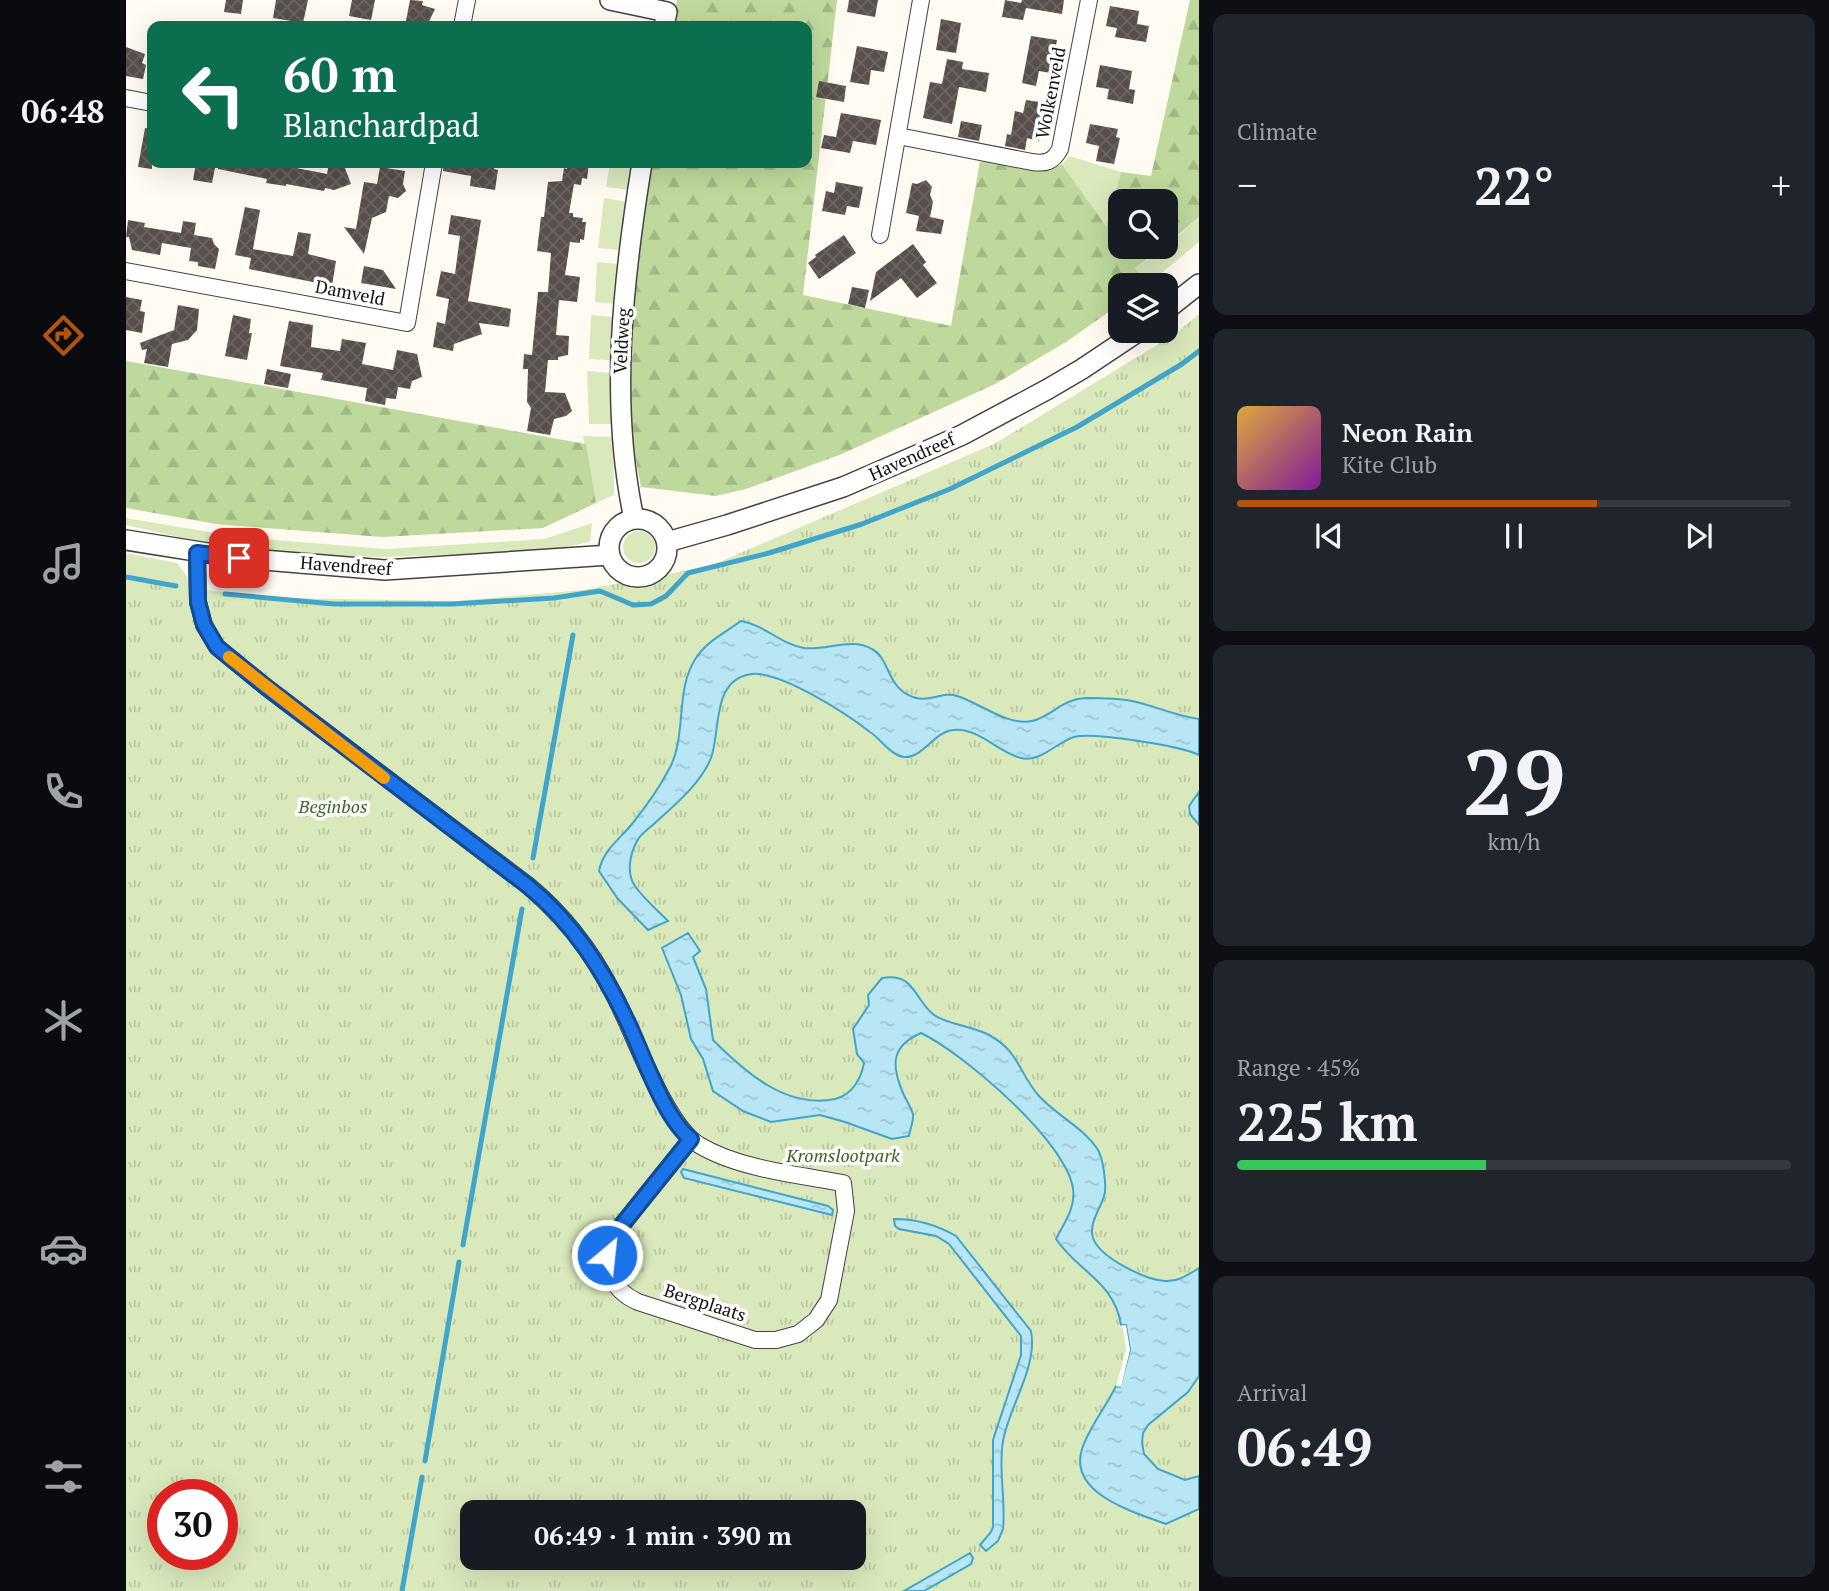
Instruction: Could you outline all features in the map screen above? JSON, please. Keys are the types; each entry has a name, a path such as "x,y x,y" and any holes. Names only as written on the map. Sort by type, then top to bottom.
{"street":[{"path":"463,21 467,0"},
{"path":"610,0 667,13"},
{"path":"880,235 921,0"},
{"name":"Wolkenveld","path":"898,136 1045,164 1055,159 1060,149 1089,0"},
{"path":"126,98 147,102"},
{"name":"Damveld","path":"126,271 407,323 433,168"},
{"name":"Veldweg","path":"634,519 624,456 620,361 626,282 641,168"},
{"path":"1178,301 1199,284"},
{"name":"Havendreef","path":"667,542 843,487 924,452 1048,389 1120,343"},
{"path":"634,519 651,522 658,527 667,542 664,562 649,575 640,577 621,571 610,555 609,545 617,528 634,519"},
{"name":"Havendreef","path":"126,540 197,553 384,570 610,555"},
{"path":"197,553 198,602 204,625 217,647 528,886 557,912 582,940 606,980 668,1110 678,1127 691,1139"},
{"name":"Bergplaats","path":"691,1139 737,1161 844,1183 846,1211 829,1300 808,1328 787,1338 766,1341 738,1335 631,1298 618,1288 609,1274 607,1255 613,1236 691,1139"}],"green space":[{"path":"677,0 837,0 803,295 951,326 980,161 1050,171 1062,164 1106,226 1108,219 1108,259 1147,259 1135,268 1139,273 1108,273 1108,312 1066,342 995,384 842,454 746,489 716,496 641,487 632,440 629,396 630,327 649,168 812,168 812,21 673,21"},
{"path":"1190,0 1199,0 1199,217 1178,235 1178,189 1116,189 1121,172 1151,176"},
{"path":"1069,156 1121,172 1116,189 1108,189 1106,226 1062,164"},
{"path":"609,168 633,168 630,190 606,187"},
{"path":"604,198 627,202 620,250 598,248"},
{"path":"1199,217 1199,242 1162,273 1139,273 1135,268 1148,259 1178,259 1178,236"},
{"path":"597,262 619,264 615,304 595,302"},
{"name":"Kromslootpark","path":"1199,314 1199,1591 126,1591 126,575 214,591 284,598 456,601 583,590 710,566 994,444 1160,343 1178,343 1178,332"},
{"path":"591,315 614,317 610,360 589,359"},
{"path":"126,361 586,444 596,503 543,528 382,537 216,524 126,508"},
{"path":"587,371 611,373 612,424 589,424"},
{"path":"583,436 613,437 614,495 596,503"},
{"path":"126,518 240,537 385,549 544,539 592,523 590,542 546,551 384,557 267,551 183,538 126,525"},
{"path":"639,531 651,535 655,547 651,559 639,563 627,559 623,547 627,535"},
{"path":"126,553 177,563 187,576 198,628 126,590"}],"water":[{"path":"741,621 758,626 787,643 804,648 847,644 864,646 878,654 894,682 906,694 921,699 957,696 1013,720 1023,722 1039,719 1070,701 1085,698 1132,701 1199,719 1199,755 1137,741 1084,736 1074,737 1042,755 1028,759 1013,755 971,732 953,730 940,735 917,754 904,757 894,753 846,715 796,686 764,675 752,674 739,678 730,685 724,696 714,747 707,767 687,793 641,836 632,852 632,881 668,921 648,930 618,899 599,871 601,864 608,851 651,798 674,758 685,685 696,658 711,642"},
{"path":"1199,792 1199,825 1190,814 1189,806"},
{"path":"688,933 700,951 693,957 706,989 713,1040 753,1075 783,1093 817,1101 835,1099 851,1090 861,1075 864,1063 857,1054 853,1029 869,1005 868,995 882,978 893,977 908,983 934,1015 989,1035 1007,1048 1039,1096 1092,1142 1100,1154 1105,1182 1104,1197 1092,1226 1097,1246 1124,1267 1157,1280 1183,1278 1199,1268 1199,1376 1188,1392 1148,1425 1143,1433 1142,1443 1144,1454 1158,1469 1185,1480 1199,1476 1199,1509 1166,1524 1137,1514 1107,1499 1085,1478 1080,1465 1082,1449 1116,1386 1120,1387 1130,1350 1126,1325 1121,1325 1111,1298 1056,1239 1071,1209 1073,1189 1053,1148 1033,1124 962,1059 921,1033 904,1044 896,1057 899,1083 913,1114 909,1136 892,1139 820,1115 771,1122 743,1111 713,1091 703,1059 691,1039 681,995 662,948"},
{"path":"683,1169 828,1206 833,1210 832,1215 684,1178 681,1172"},
{"path":"894,1219 926,1223 956,1236 1031,1331 1032,1344 1027,1372 1003,1441 1003,1529 998,1541 986,1551 980,1545 993,1527 993,1440 1021,1355 1021,1336 949,1244 936,1236 899,1229 895,1226"},
{"path":"970,1553 973,1558 971,1564 924,1591 904,1591"}],"pier":[{"path":"1126,1325 1130,1350 1121,1387 1116,1386 1126,1350 1123,1328 1118,1326"}],"building":[{"path":"226,0 243,0 241,14 224,12"},
{"path":"276,0 308,0 303,21 273,18"},
{"path":"352,0 375,0 371,20 349,16"},
{"path":"410,0 423,1 422,5 435,9 429,21 406,21"},
{"path":"849,0 878,0 875,17 847,12"},
{"path":"1005,0 1021,3 1022,0 1064,0 1062,14 1026,8 1023,20 1002,17"},
{"path":"1110,6 1139,11 1137,24 1149,26 1146,42 1115,37 1117,28 1106,26"},
{"path":"941,19 961,23 956,53 936,50"},
{"path":"1031,36 1057,40 1051,73 1039,71 1036,86 1022,83"},
{"path":"857,46 888,52 884,72 871,70 869,85 850,82"},
{"path":"126,47 145,54 142,63 146,65 143,79 126,76"},
{"path":"947,59 963,62 962,69 989,73 986,92 959,87 952,124 923,118 930,82 942,84"},
{"path":"1100,65 1132,71 1129,89 1135,90 1133,104 1107,99 1109,89 1096,87"},
{"path":"819,81 846,86 844,102 816,97"},
{"path":"1026,100 1046,103 1039,141 1027,138 1025,150 1005,146 1007,134 1011,135 1015,111 1023,113"},
{"path":"841,113 881,120 876,145 853,141 850,153 821,148 824,135 836,137"},
{"path":"961,121 982,125 979,141 958,137"},
{"path":"1090,124 1118,129 1116,137 1120,138 1114,164 1096,161 1099,146 1086,143"},
{"path":"147,128 147,168 152,169 138,167"},
{"path":"195,168 215,168 212,183 193,180"},
{"path":"296,168 327,174 328,168 345,168 351,184 334,190 325,188 324,191 266,183 267,179 218,169"},
{"path":"380,168 405,171 403,184 406,191 398,198 389,196 386,212 372,218 364,254 344,227 356,229 364,182 377,184"},
{"path":"443,168 494,168 498,170 495,190 470,186 471,176 443,171"},
{"path":"564,168 588,168 587,179 582,178 581,185 574,184 569,213 573,213 573,217 583,218 582,222 586,222 584,240 580,239 580,243 570,242 565,275 580,277 577,302 559,300 556,335 569,336 568,355 558,357 558,360 548,360 545,392 565,393 572,411 566,416 554,419 550,435 527,431 531,408 527,402 528,369 523,369 524,354 532,355 538,292 548,292 551,253 537,251 548,182 562,181"},
{"path":"926,180 932,187 930,217 944,220 941,234 916,231 919,216 906,213 912,183"},
{"path":"836,182 863,187 859,208 847,206 845,215 822,211 826,191 834,193"},
{"path":"245,207 260,210 253,249 293,256 298,232 311,234 308,254 336,261 332,286 249,269 251,258 235,255"},
{"path":"451,215 481,220 468,301 511,309 509,327 479,323 482,334 454,344 453,351 433,347 437,322 445,324 449,299 436,296 441,271 455,274 460,236 448,234"},
{"path":"128,220 145,223 144,227 181,233 183,221 196,223 194,235 212,238 219,249 215,269 198,266 198,262 189,261 191,248 162,243 160,255 132,250 129,237 126,237"},
{"path":"844,235 856,253 819,279 808,263"},
{"path":"913,244 926,262 923,265 937,283 917,298 901,278 870,301 876,272"},
{"path":"364,266 383,270 396,289 361,283"},
{"path":"852,287 869,290 865,308 848,304"},
{"path":"126,297 142,300 140,311 145,312 142,333 126,330"},
{"path":"178,305 199,309 197,330 188,340 172,344 168,367 144,363 147,349 142,350 140,343 174,330"},
{"path":"233,315 251,319 249,333 252,333 247,360 225,356"},
{"path":"289,321 313,325 311,347 340,351 342,339 366,343 362,364 393,370 397,350 417,354 422,377 412,381 410,389 398,387 396,399 386,398 385,405 365,401 367,388 321,380 323,373 280,366"},
{"path":"267,369 291,374 288,388 264,384"}],"waterway":[{"path":"225,594 334,604 452,604 554,598 600,591 633,605 651,604 666,596 688,573 769,553 862,524 950,489 1077,427 1199,351"},
{"path":"126,577 176,586"},
{"path":"533,858 573,635"},
{"path":"463,1245 522,909"},
{"path":"425,1461 459,1262"},
{"path":"402,1591 422,1477"}],"slow traffic":[{"path":"229,657 384,778"}],"route":[{"path":"239,558 197,553 198,602 204,625 217,647 528,886 557,912 582,940 612,990 668,1110 678,1127 691,1139 613,1236 607,1255"}],"park label":[{"name":"Beginbos","path":"333,807"}]}
